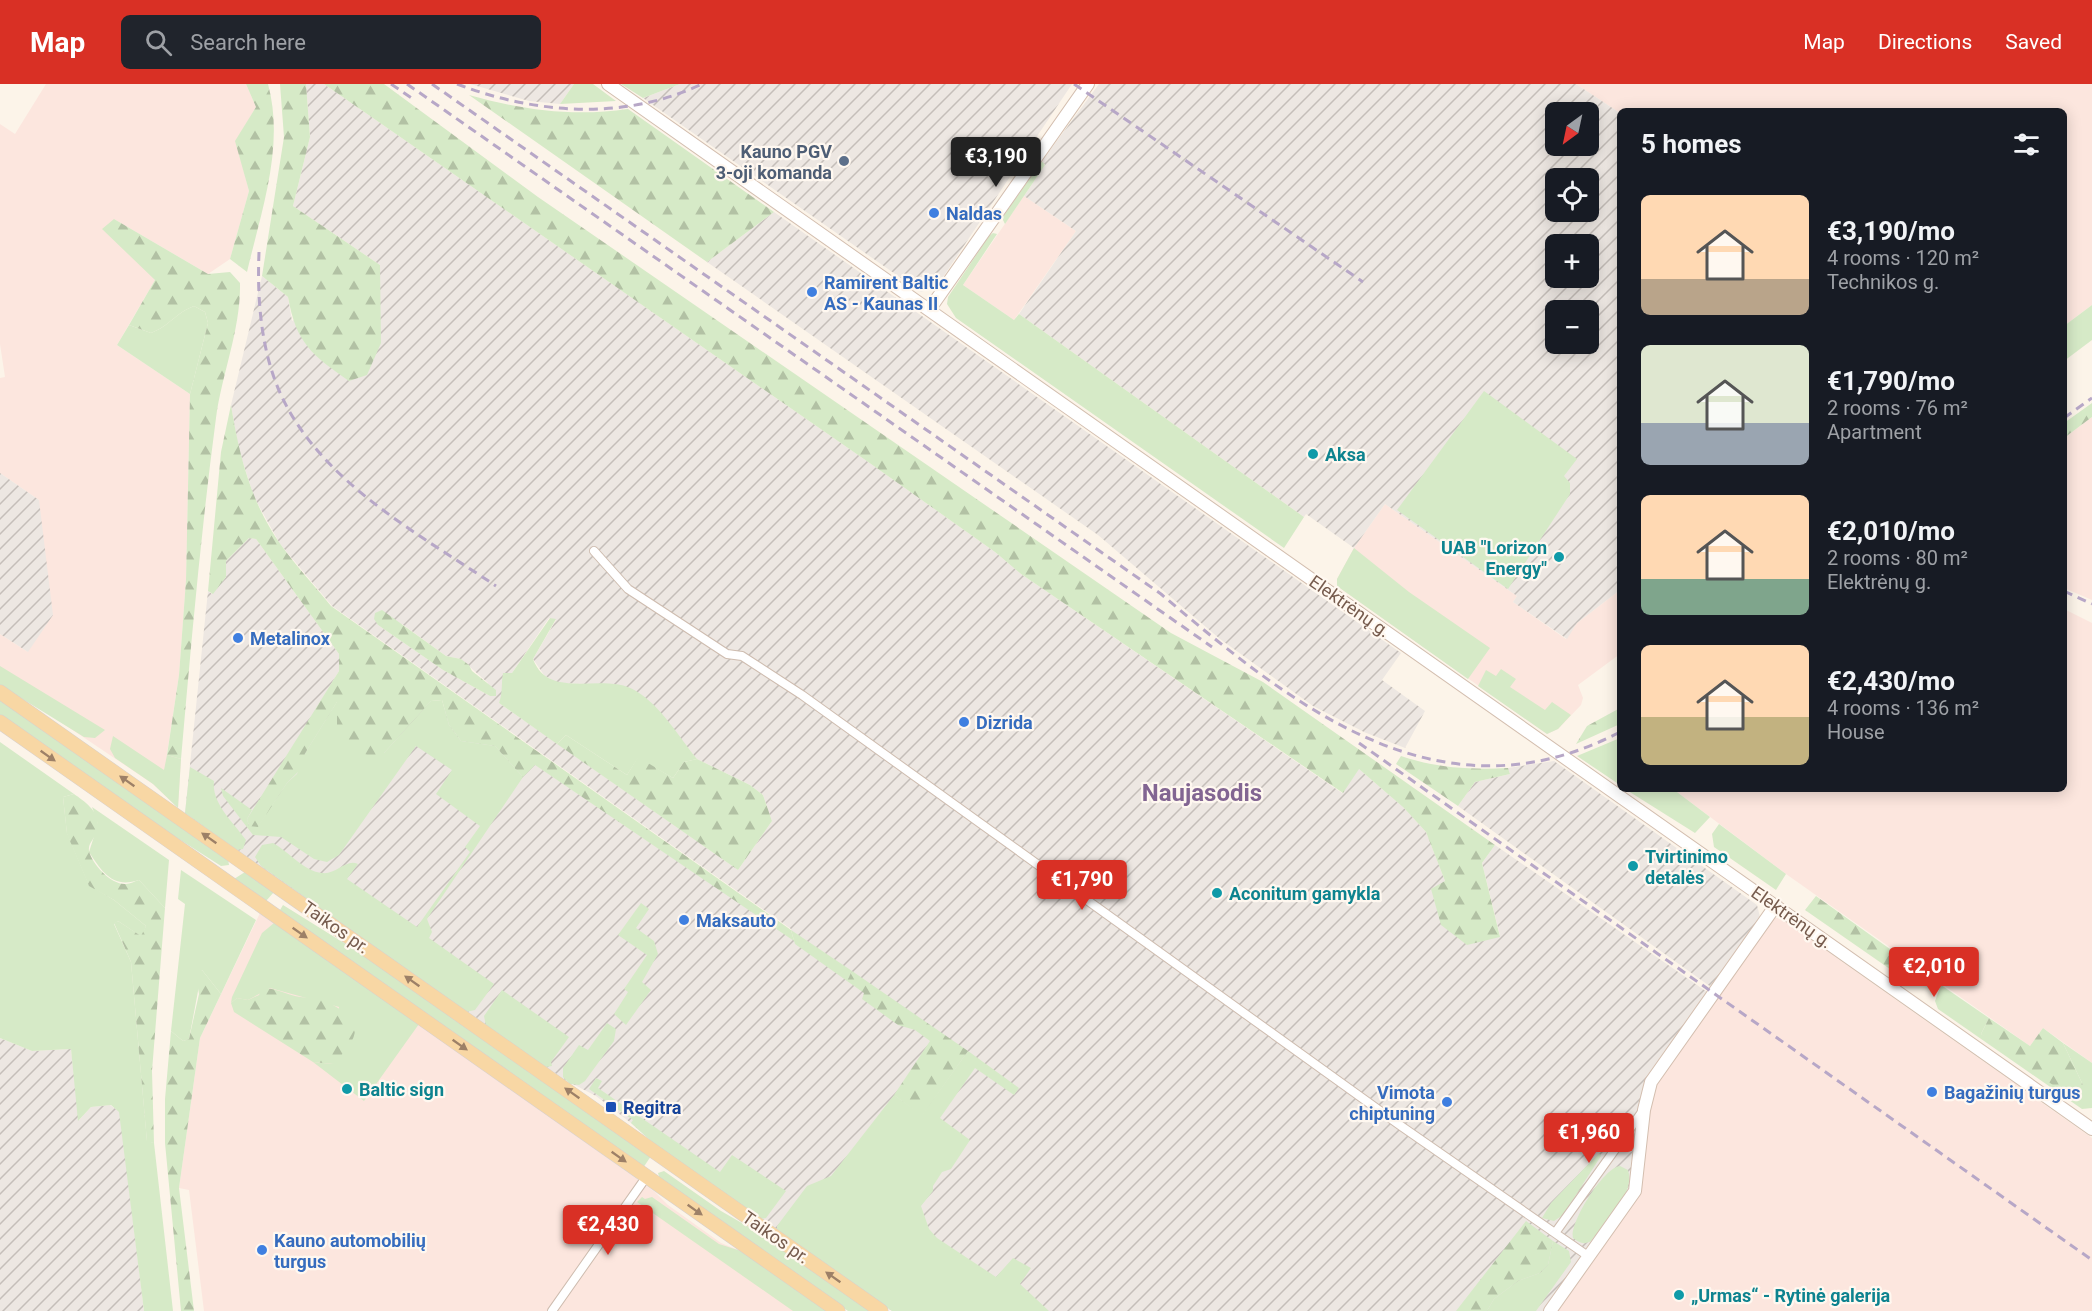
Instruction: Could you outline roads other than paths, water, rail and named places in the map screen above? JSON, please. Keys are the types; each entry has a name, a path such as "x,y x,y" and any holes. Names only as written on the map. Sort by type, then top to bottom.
{"main road":[{"name":"Taikos pr.","path":"0,692 881,1311"},
{"name":"Taikos pr.","path":"0,722 838,1311"},
{"path":"218,875 233,872 242,862"},
{"path":"270,912 280,899 291,896"},
{"path":"647,1176 653,1168 671,1163"}],"street":[{"name":"Elektrėnų g.","path":"608,84 2092,1129"},
{"path":"929,310 1088,84"},
{"path":"594,551 628,589 726,654 742,656 802,695 1363,1099 1588,1257"},
{"path":"1550,1311 1635,1191 1644,1110 1654,1076 1776,905"},
{"path":"1555,1233 1644,1110"},
{"path":"552,1311 647,1176"}],"railway":[{"path":"391,84 413,99"},
{"path":"407,84 1212,647"},
{"path":"432,84 1161,594 1263,676 1317,712 1372,740 1430,759 1491,766 1554,758 1617,733"},
{"path":"457,84 517,102 580,109 642,104 673,96 702,84"},
{"path":"1074,84 1363,282"},
{"path":"259,252 260,307 269,361 281,395 299,426 321,455 375,504 496,586"},
{"path":"2067,416 2092,398"},
{"path":"2067,592 2092,604"},
{"path":"1359,743 2092,1260"}],"place":[{"name":"Kauno PGV 3-oji komanda","path":"844,161"},
{"name":"Naldas","path":"934,213"},
{"name":"Ramirent Baltic AS - Kaunas II","path":"812,292"},
{"name":"Aksa","path":"1313,454"},
{"name":"UAB \"Lorizon Energy\"","path":"1559,557"},
{"name":"Metalinox","path":"238,638"},
{"name":"Dizrida","path":"964,722"},
{"name":"Tvirtinimo detalės","path":"1633,866"},
{"name":"Aconitum gamykla","path":"1217,893"},
{"name":"Maksauto","path":"684,920"},
{"name":"Baltic sign","path":"347,1089"},
{"name":"Bagažinių turgus","path":"1932,1092"},
{"name":"Vimota chiptuning","path":"1447,1102"},
{"name":"Regitra","path":"611,1107"},
{"name":"Kauno automobilių turgus","path":"262,1250"},
{"name":"„Urmas“ - Rytinė galerija","path":"1679,1295"}],"district":[{"name":"Naujasodis","path":"1202,793"}]}
